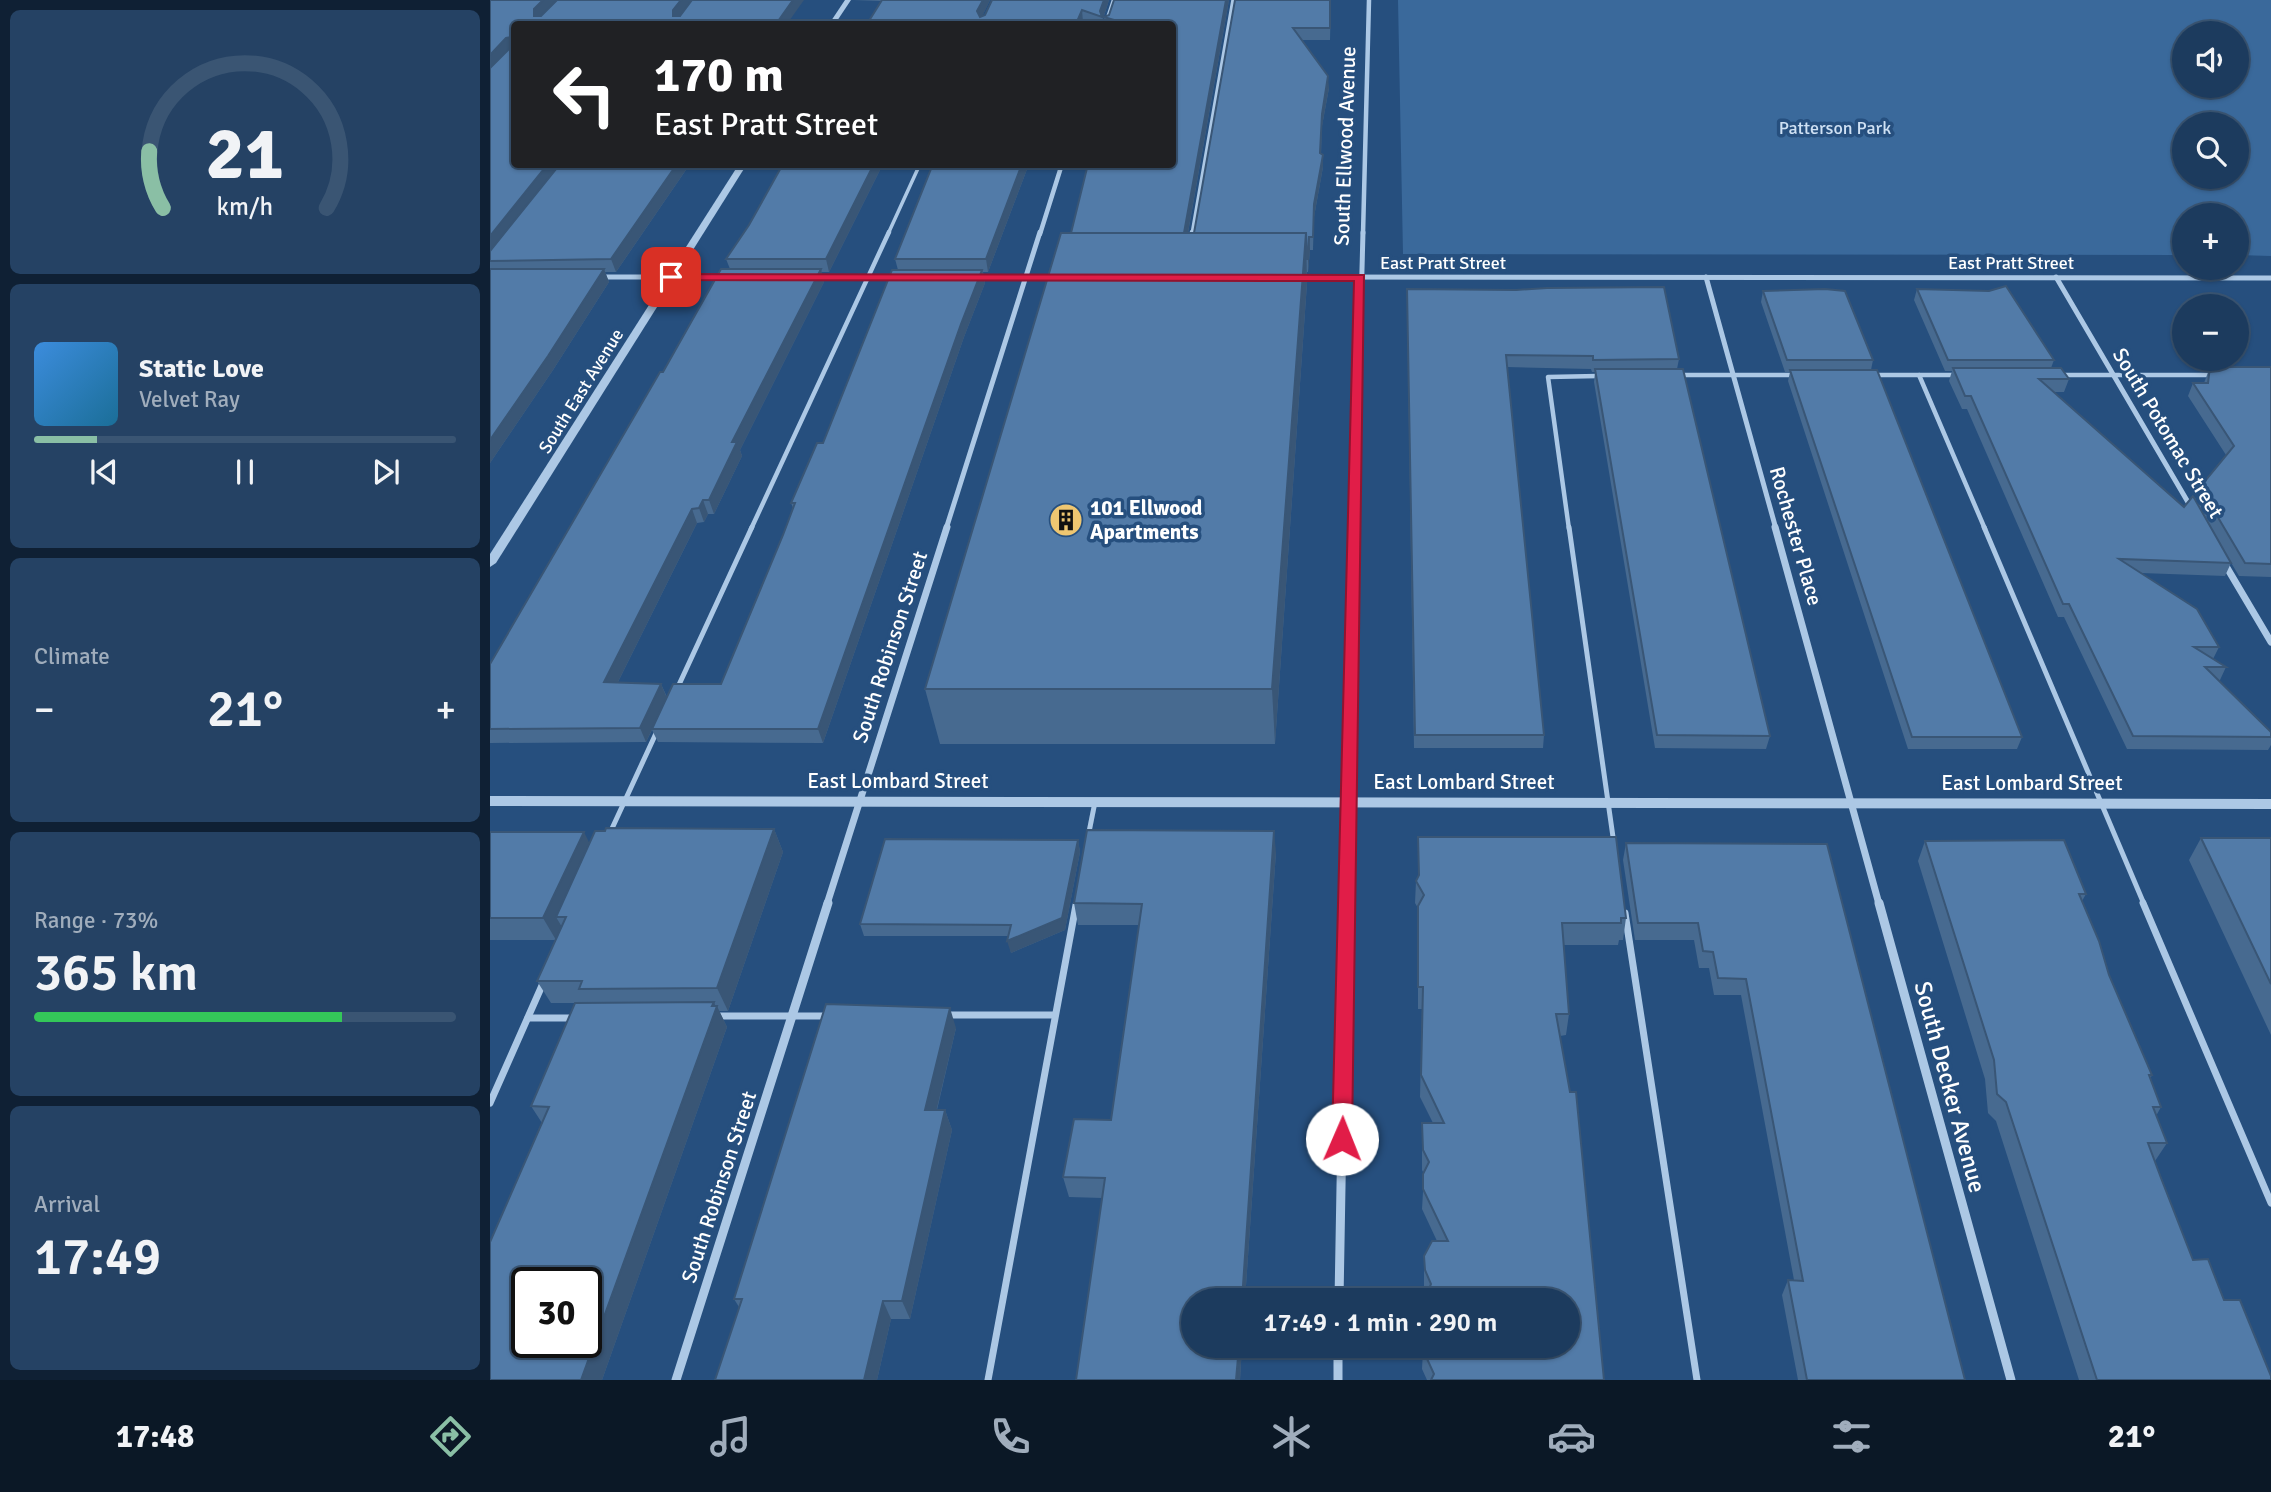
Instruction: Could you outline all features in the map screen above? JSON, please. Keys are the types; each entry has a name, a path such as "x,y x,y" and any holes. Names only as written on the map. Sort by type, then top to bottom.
{"street":[{"path":"834,21 848,0"},
{"path":"1107,21 1114,0"},
{"name":"South Ellwood Avenue","path":"1339,1288 1360,277 1369,0"},
{"name":"South East Avenue","path":"490,563 740,168"},
{"name":"South Robinson Street","path":"676,1380 1061,168"},
{"path":"587,277 735,277"},
{"path":"802,277 910,277"},
{"path":"965,277 1061,277"},
{"name":"East Pratt Street","path":"1292,277 2271,278"},
{"name":"Rochester Place","path":"1706,277 1851,803"},
{"name":"South Potomac Street","path":"2056,278 2196,514"},
{"name":"South Potomac Street","path":"2216,549 2271,642"},
{"name":"East Lombard Street","path":"490,801 2271,804"},
{"name":"South Decker Avenue","path":"1851,803 2011,1380"},
{"path":"1338,1358 1338,1380"}],"lane":[{"path":"1189,251 1233,0"},
{"path":"671,702 918,168"},
{"path":"1669,376 1798,375"},
{"path":"1865,375 1961,375"},
{"path":"1919,375 2099,804 2271,1203"},
{"path":"2058,375 2218,375"},
{"path":"1602,376 1548,377 1617,858"},
{"path":"607,840 659,727"},
{"path":"1087,842 1095,802"},
{"path":"988,1380 1077,895"},
{"path":"1623,899 1697,1380"},
{"path":"490,1103 545,980"},
{"path":"930,1015 1055,1014"},
{"path":"708,1017 833,1016"},
{"path":"528,1018 583,1018"}],"green space":[{"name":"Patterson Park","path":"1398,0 2271,0 2271,256 2249,255 2249,203 2172,203 2172,255 1403,254"}],"building":[{"path":"490,0 543,0 534,9 534,16 541,16 557,0 681,0 673,10 673,16 680,16 692,0 793,0 778,21 511,21 511,37 506,38 490,55"},
{"path":"882,0 983,0 977,11 980,17 985,15 992,0 1104,0 1100,11 1102,17 1082,10 1077,21 869,21"},
{"path":"1114,0 1226,0 1184,233 1071,233 1087,168 1176,168 1176,21 1117,21 1104,17 1109,15"},
{"path":"1235,0 1330,0 1330,28 1293,28 1328,76 1322,114 1320,153 1323,155 1314,204 1313,237 1309,237 1308,259 1306,233 1194,233"},
{"path":"511,47 511,168 545,168 490,236 490,68"},
{"path":"557,168 674,168 611,259 490,261 490,251"},
{"path":"781,168 872,168 826,259 726,259 749,225"},
{"path":"931,168 1020,168 986,259 895,259"},
{"name":"101 Ellwood Apartments","path":"1061,233 1306,233 1272,689 925,689"},
{"path":"490,269 604,269 490,440"},
{"path":"721,269 821,269 732,442 737,442 709,500 703,500 699,508 692,509 604,682 661,684 640,728 490,729 490,664"},
{"path":"892,270 982,270 818,729 652,729 673,684 721,684 783,535 795,503 791,503 817,443 823,443"},
{"path":"2006,286 2054,360 1948,360 1917,289 1989,291"},
{"path":"1664,287 1679,359 1593,360 1593,356 1506,355 1544,735 1415,735 1407,289"},
{"path":"1763,291 1845,291 1873,360 1787,360"},
{"path":"2249,367 2271,367 2271,564 2245,563 2200,487 2234,446 2193,383 2208,383 2210,371 2249,371"},
{"path":"1953,368 2061,368 2069,379 2039,379 2184,507 2193,496 2231,563 2119,559 2197,609 2219,647 2194,647 2226,667 2205,667 2271,732 2271,737 2133,736 2069,604 2063,604 1971,396 1965,396"},
{"path":"1595,369 1683,369 1770,736 1657,735"},
{"path":"1790,370 1877,370 2022,737 1912,737"},
{"path":"606,828 774,829 717,988 579,989 582,981 537,981 566,917 556,917 595,831 605,831"},
{"path":"1087,830 1274,831 1243,1288 1181,1288 1181,1358 1238,1358 1236,1380 1076,1380 1105,1178 1063,1177 1074,1119 1111,1120 1142,904 1074,903"},
{"path":"490,832 584,832 543,918 490,918"},
{"path":"1418,837 1616,837 1626,918 1621,918 1621,923 1562,923 1569,1014 1556,1014 1570,1092 1576,1092 1604,1380 1431,1380 1434,1374 1427,1358 1580,1358 1580,1288 1429,1288 1431,1284 1425,1270 1424,1256 1432,1241 1448,1241 1423,1189 1423,1174 1429,1162 1423,1150 1422,1123 1444,1123 1421,1075 1423,987 1418,987 1418,906 1424,895 1416,881 1419,875"},
{"path":"2201,838 2271,838 2271,984"},
{"path":"885,839 1078,840 1062,918 1007,941 1011,925 860,924"},
{"path":"2064,840 2086,894 2079,894 2099,941 2109,975 2152,1075 2149,1075 2161,1107 2153,1107 2167,1143 2148,1143 2161,1178 2193,1260 2208,1259 2224,1300 2240,1300 2271,1380 2097,1380 2006,1102 1997,1094 1994,1060 1925,841"},
{"path":"1626,843 1827,844 1965,1380 1807,1380 1788,1280 1803,1281 1746,979 1718,978 1713,952 1703,951 1698,923 1638,923"},
{"path":"714,1002 712,1006 717,1006 602,1322 602,1267 511,1267 511,1358 589,1358 581,1380 490,1380 490,1242 549,1107 531,1106 575,1003"},
{"path":"826,1004 950,1008 925,1110 945,1110 902,1301 883,1301 864,1380 715,1380 742,1299 734,1299"}],"place":[{"name":"101 Ellwood Apartments","path":"1066,520"}],"route":[{"path":"671,277 1360,277 1342,1139"}]}
